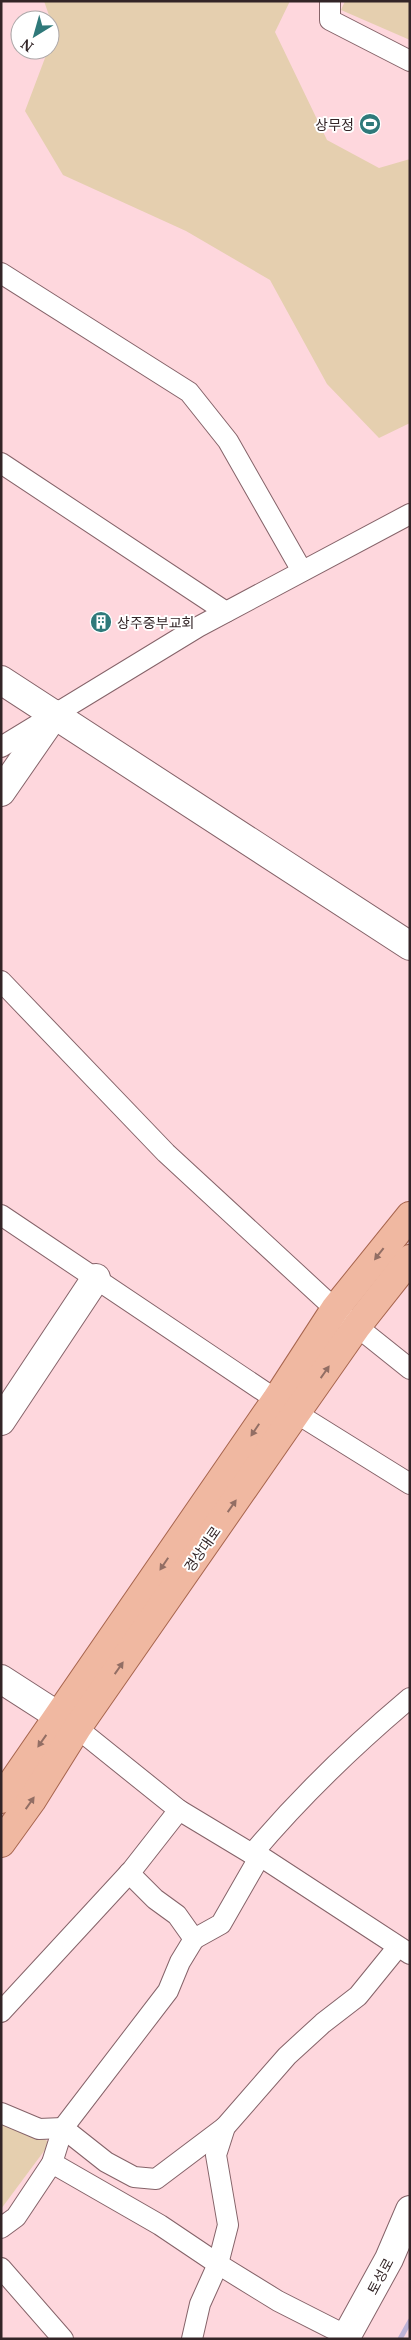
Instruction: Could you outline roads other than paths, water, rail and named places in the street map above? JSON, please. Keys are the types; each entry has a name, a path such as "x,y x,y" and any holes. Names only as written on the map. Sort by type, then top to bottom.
{"main road":[{"name":"경상대로","path":"286,1407 335,1309 410,1216"},
{"name":"경상대로","path":"1,1798 68,1722 286,1407 357,1326 410,1259"},
{"name":"경상대로","path":"1,1843 32,1800 68,1722"}],"street":[{"path":"330,1 330,20 410,61"},
{"path":"1,273 189,392 228,441 302,571"},
{"path":"1,464 226,612"},
{"path":"1,748 198,627 410,514"},
{"path":"1,680 410,946"},
{"path":"1,792 55,714"},
{"path":"1,981 166,1153 335,1309 410,1369"},
{"path":"1,1215 286,1407 410,1484"},
{"path":"1,1421 96,1278"},
{"path":"1,1679 68,1722 179,1810 256,1855 403,1951 358,1996 323,2023 287,2056 225,2127 156,2179 134,2177 106,2162 63,2128 39,2129 1,2113"},
{"path":"1,2228 16,2217 52,2163 63,2128 168,1991 180,1962 194,1939 221,1924 256,1855 286,1815 319,1781 410,1698"},
{"path":"1,2012 129,1873 179,1810"},
{"path":"129,1873 155,1899 177,1915 194,1939"},
{"path":"192,2339 200,2304 218,2264 228,2225 216,2155 225,2127"},
{"path":"52,2163 160,2225 278,2301 346,2337"},
{"name":"토성로","path":"346,2337 389,2260 410,2210"},
{"path":"1,2268 63,2339"}],"waterway":[{"path":"400,2339 410,2321"}],"place":[{"name":"상무정","path":"370,124"},
{"name":"상주중부교회","path":"101,622"}]}
